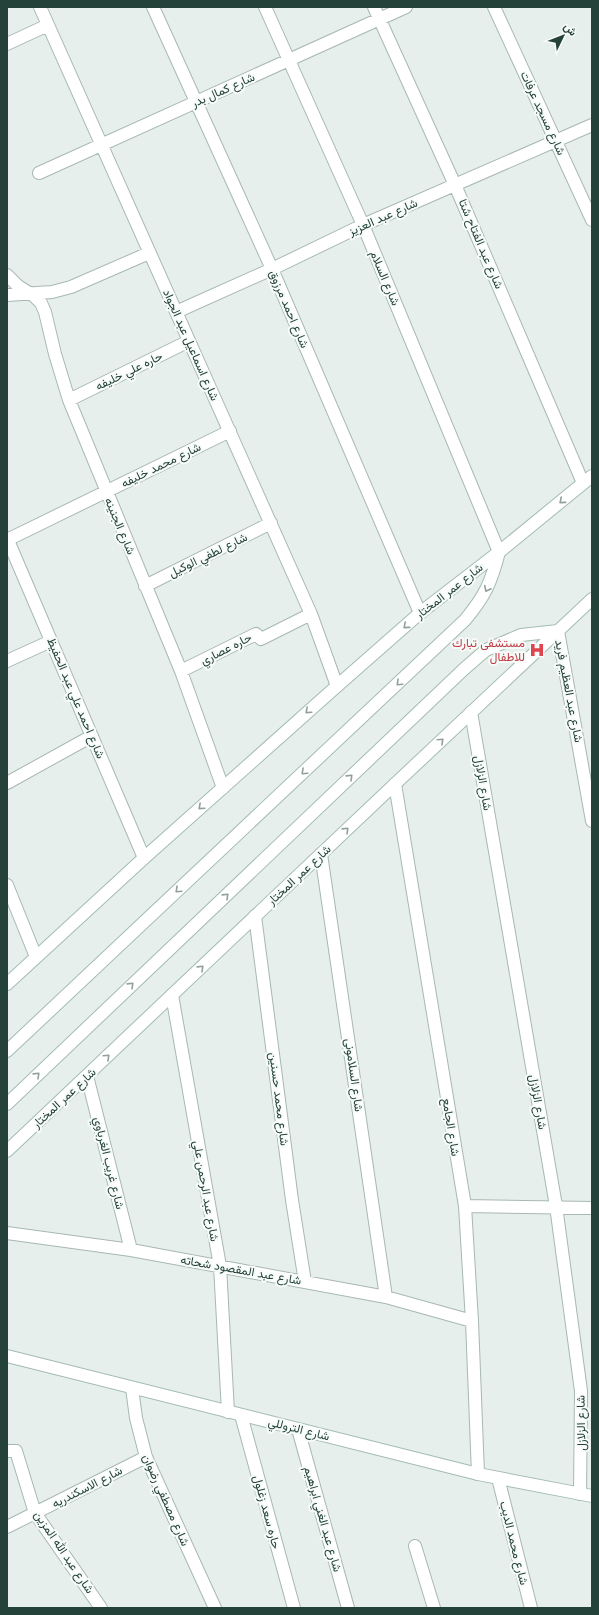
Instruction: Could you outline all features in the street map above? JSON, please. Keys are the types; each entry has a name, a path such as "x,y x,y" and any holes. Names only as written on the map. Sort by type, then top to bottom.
{"street":[{"name":"شارع اسماعيل عبد الجواد","path":"40,7 311,614 337,686"},
{"name":"شارع احمد مرزوق","path":"153,7 272,269 420,613"},
{"name":"شارع السلام","path":"265,7 363,225 500,552"},
{"name":"شارع عبد الفتاح شتا","path":"374,7 587,480"},
{"name":"شارع كمال بدر","path":"40,173 406,7"},
{"name":"شارع مسجد عرفات","path":"494,7 592,220"},
{"path":"7,44 48,26"},
{"name":"شارع عبد العزيز","path":"176,312 272,269 363,225 592,125"},
{"path":"7,295 52,292 71,287 150,253"},
{"name":"شارع الجنينه","path":"7,275 18,286 41,303 45,312 55,354 69,400 181,671 223,788"},
{"name":"حاره علي خليفه","path":"69,400 189,342"},
{"name":"شارع محمد خليفه","path":"7,539 230,431"},
{"name":"شارع عمر المختار","path":"7,984 144,858 420,613 500,552 587,480"},
{"name":"شارع لطفي الوكيل","path":"145,586 270,523"},
{"name":"شارع احمد علي عبد الحفيظ","path":"7,539 144,858"},
{"path":"7,1051 465,620 481,600 490,583 500,552"},
{"name":"شارع عمر المختار","path":"7,1151 592,599"},
{"name":"حاره عصاري","path":"181,671 256,634 261,639 311,614"},
{"path":"8,1103 464,669 486,650 520,635 558,631"},
{"name":"شارع عبد العظيم فريد","path":"558,631 590,795 592,821"},
{"path":"7,661 51,641"},
{"name":"شارع الزلازل","path":"471,712 556,1206 581,1391 586,1495"},
{"path":"7,783 92,736"},
{"name":"شارع الجامع","path":"395,784 465,1206 472,1321 478,1474"},
{"name":"شارع السلامونى","path":"321,854 386,1297"},
{"path":"7,885 36,957"},
{"name":"شارع محمد حسنين","path":"255,916 292,1200 305,1282"},
{"name":"شارع عبد الرحمن علي","path":"172,995 220,1266 228,1412"},
{"name":"شارع غريب الغرباوي","path":"87,1076 131,1250"},
{"path":"465,1206 556,1206 592,1208"},
{"name":"شارع عبد المقصود شحاته","path":"7,1232 131,1250 386,1297 472,1321"},
{"name":"شارع التروللي","path":"7,1356 478,1474 586,1495"},
{"name":"شارع مصطفي رضوان","path":"132,1388 136,1418 146,1457 215,1608"},
{"name":"حاره سعد زغلول","path":"241,1415 294,1608"},
{"name":"شارع عبد الغني ابراهيم","path":"298,1429 348,1608"},
{"name":"شارع عبد الله المزين","path":"11,1451 16,1452 35,1513 101,1608"},
{"name":"شارع الاسكندريه","path":"7,1526 146,1457"},
{"name":"شارع محمد الديب","path":"498,1478 531,1608"},
{"path":"415,1546 434,1608"}],"place":[{"name":"مستشفى تبارك للاطفال","path":"537,650"}]}
